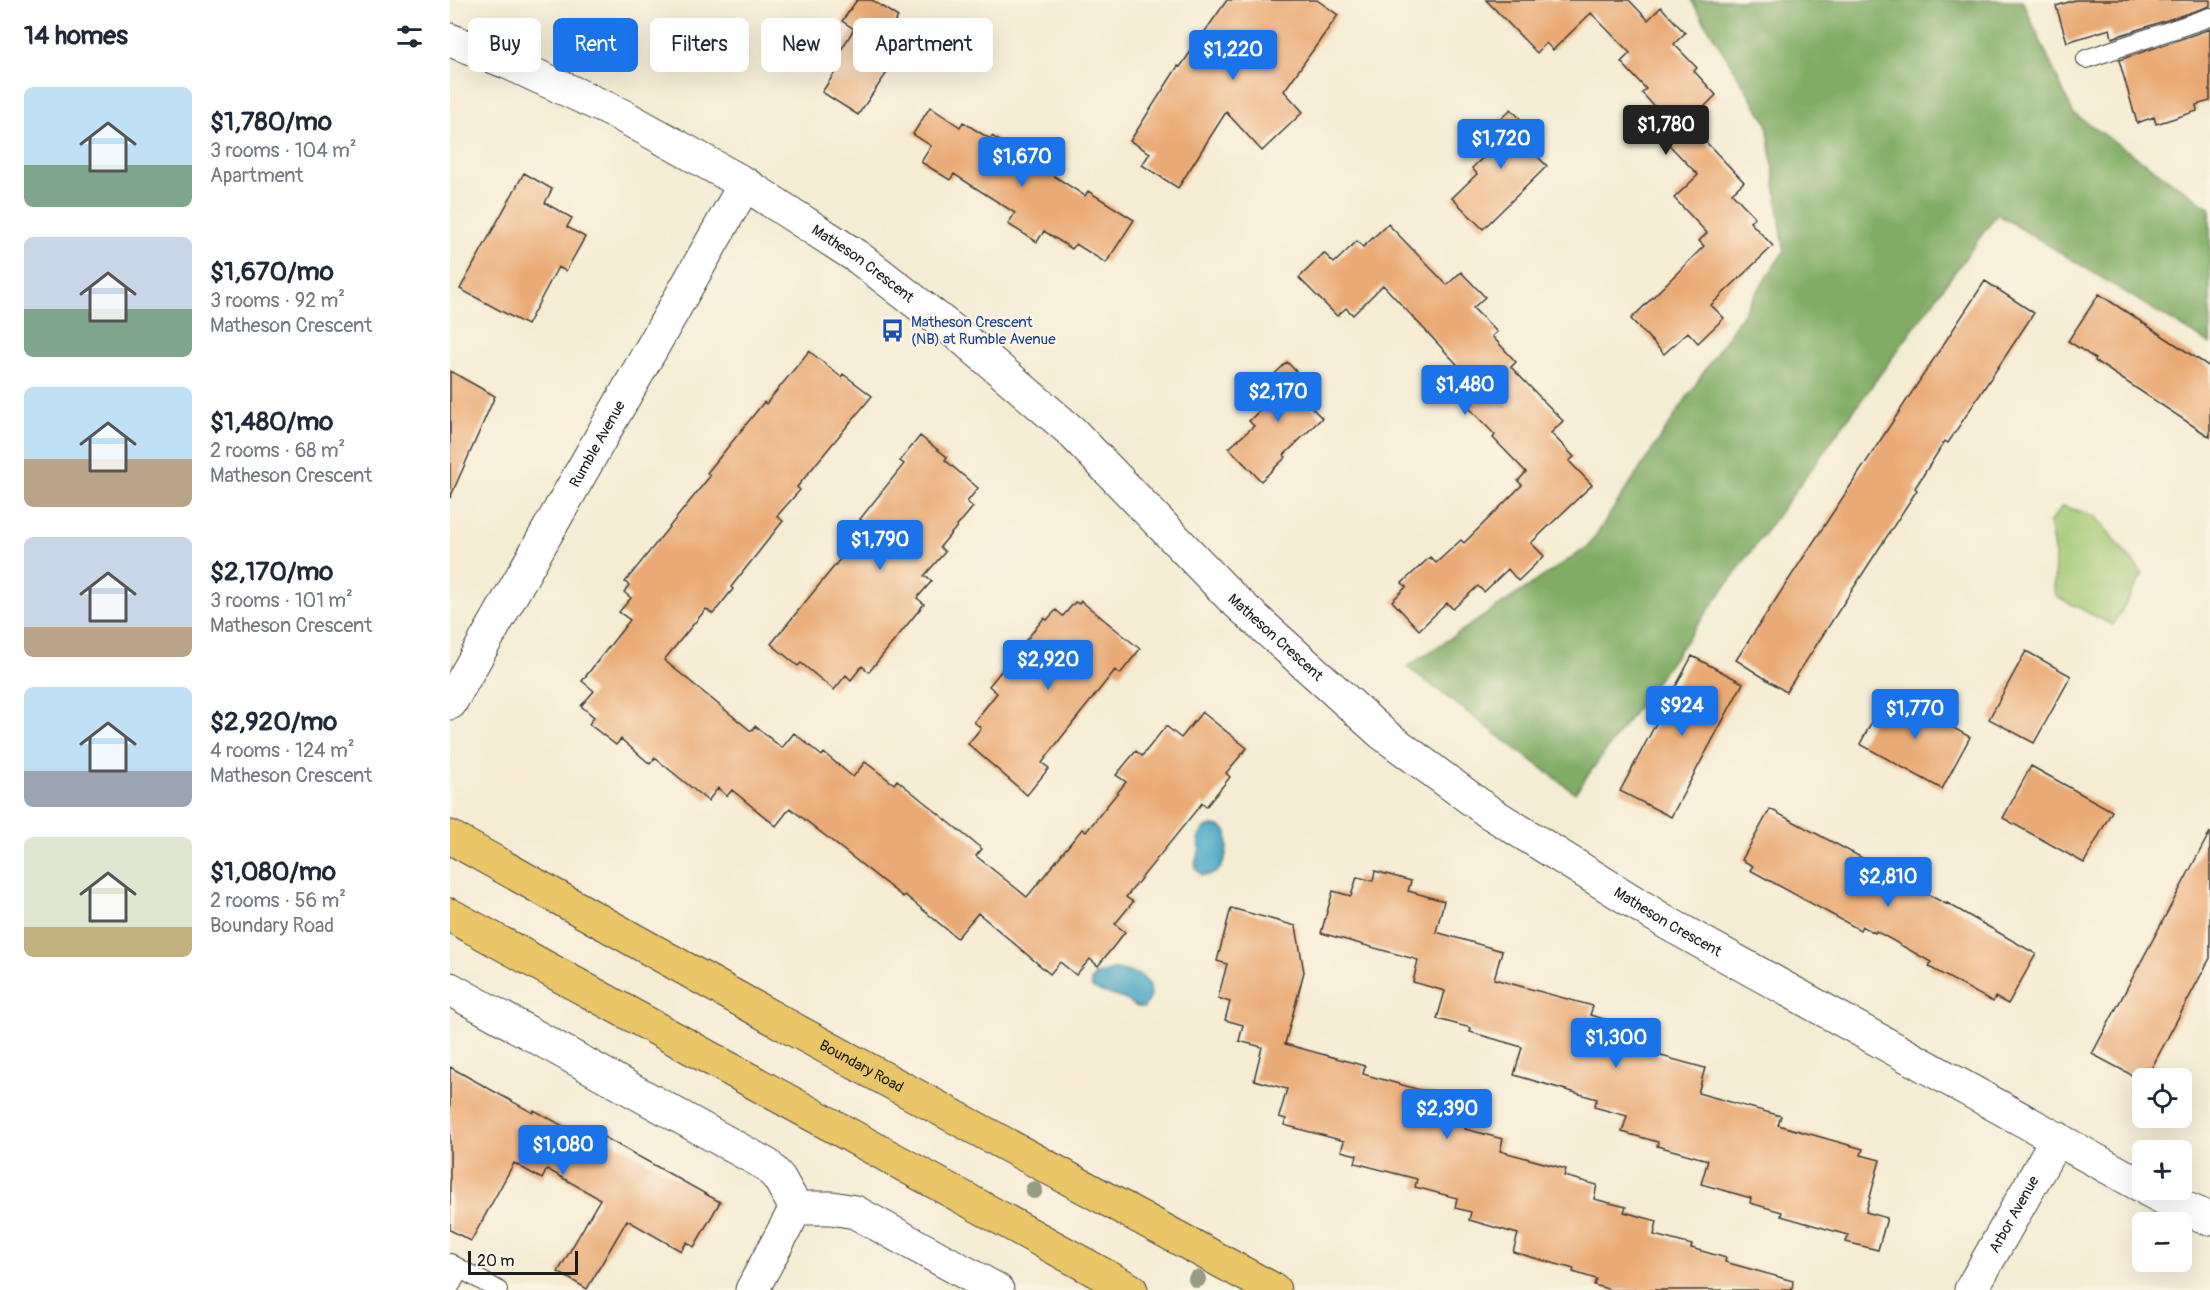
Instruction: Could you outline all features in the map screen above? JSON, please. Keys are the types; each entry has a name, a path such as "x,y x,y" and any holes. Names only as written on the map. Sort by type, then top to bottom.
{"main road":[{"name":"Boundary Road","path":"450,837 782,1023 1274,1290"},
{"path":"450,915 1131,1290"}],"street":[{"name":"Matheson Crescent","path":"450,40 508,63 621,115 745,184 859,258 965,340 1071,431 1231,597 1383,734 1489,812 1669,924 2132,1180"},
{"name":"Rumble Avenue","path":"450,703 745,184"},
{"path":"450,989 767,1165 779,1178 796,1209"},
{"name":"Arbor Avenue","path":"1971,1290 2056,1138"},
{"path":"2167,1200 2210,1219"},
{"path":"796,1209 832,1208 855,1212 997,1290"},
{"path":"752,1290 796,1209"}],"lane":[{"path":"2086,58 2210,17"},
{"path":"450,1287 455,1266 498,1290"}],"green space":[{"path":"1691,0 2022,0 2073,113 2210,208 2210,344 1997,214 1575,793 1407,667 1588,547 1784,251 1767,123"},
{"path":"2063,506 2095,516 2143,574 2113,625 2057,597 2054,591 2055,556 2049,523"}],"water":[{"path":"1221,827 1227,832 1226,854 1221,867 1216,872 1202,875 1196,869 1195,863 1200,849 1198,839 1204,828"},
{"path":"1117,969 1140,975 1150,985 1150,997 1144,1008 1092,988 1091,981 1095,975"}],"building":[{"path":"857,0 872,0 898,17 853,18 853,28 842,21"},
{"path":"1227,0 1317,0 1338,15 1284,91 1303,112 1262,151 1226,112 1178,188 1142,165 1150,153 1130,141 1178,66 1180,67"},
{"path":"1486,0 1629,0 1648,20 1661,7 1685,33 1674,44 1697,68 1694,71 1716,95 1688,123 1744,182 1732,193 1755,217 1750,222 1773,246 1711,305 1724,318 1698,343 1688,332 1664,354 1631,319 1704,246 1699,241 1707,233 1674,198 1698,175 1652,127 1663,116 1642,93 1646,89 1621,62 1630,53 1591,13 1553,50 1546,43 1537,53"},
{"path":"2075,0 2210,0 2210,6 2112,38 2110,29 2067,42 2056,6"},
{"path":"2210,29 2210,101 2196,105 2197,111 2156,124 2154,117 2137,123 2119,60"},
{"path":"853,31 853,72 887,72 858,115 822,92 835,72 841,72 841,50"},
{"path":"930,107 960,127 963,122 990,139 992,136 1085,196 1088,191 1134,220 1106,263 1076,244 1072,249 1044,231 1037,242 1008,224 1015,213 954,174 950,180 921,162 931,146 913,134"},
{"path":"1511,109 1541,141 1531,150 1547,166 1483,229 1452,198 1477,174 1472,168 1495,146 1484,135"},
{"path":"524,173 552,189 545,203 572,218 567,227 585,237 566,271 558,267 527,325 460,289"},
{"path":"1388,224 1447,285 1461,272 1485,297 1473,308 1497,332 1492,336 1516,362 1511,367 1563,421 1551,433 1574,457 1569,461 1592,485 1531,543 1544,556 1518,581 1508,569 1484,592 1478,586 1453,609 1447,603 1419,630 1392,601 1406,587 1402,583 1430,557 1436,563 1461,540 1464,543 1522,485 1518,481 1526,472 1453,391 1468,376 1383,285 1353,315 1346,308 1337,316 1299,278 1324,253 1334,263 1357,241 1363,247"},
{"path":"1985,281 2034,313 1948,443 1945,441 1915,488 1917,490 1786,692 1736,660"},
{"path":"2099,294 2210,367 2210,437 2068,341"},
{"path":"809,351 841,377 843,374 872,396 797,487 800,490 777,516 783,521 731,587 733,589 713,614 706,609 664,660 751,731 755,726 782,748 794,733 822,756 824,753 853,777 865,762 894,784 897,780 982,849 976,856 1027,897 1082,829 1086,832 1126,782 1116,775 1136,751 1142,756 1166,726 1181,738 1202,712 1247,748 1226,773 1230,777 1206,807 1202,803 1126,897 1133,902 1115,924 1125,932 1098,966 1090,959 1076,975 1060,962 1050,974 978,913 957,938 905,895 903,897 790,808 776,826 732,790 727,796 718,788 708,801 655,758 650,764 621,739 616,745 589,724 594,717 581,706 594,691 582,681 630,620 619,612 631,598 624,592 629,585 625,582 710,476 707,473 764,402 766,404"},
{"path":"1287,362 1317,393 1307,403 1322,418 1261,481 1229,448 1254,426 1249,421 1272,398 1261,387"},
{"path":"450,371 495,396 450,498"},
{"path":"920,436 947,457 945,460 978,488 967,502 973,507 940,547 945,552 924,576 932,581 917,598 924,604 869,672 862,666 851,680 846,675 834,690 801,663 798,666 771,644 868,525 860,519 904,464 900,461"},
{"path":"1081,601 1140,649 1120,674 1115,670 1061,738 1042,763 1049,768 1027,795 968,744 981,728 974,722 997,693 989,686 1044,618 1047,620 1056,610 1063,616 1075,602 1079,604"},
{"path":"2026,651 2071,676 2034,743 1989,719"},
{"path":"1692,656 1743,683 1671,817 1620,791"},
{"path":"1888,692 1970,737 1942,789 1860,744"},
{"path":"2031,766 2112,811 2084,863 2003,818"},
{"path":"1770,809 1872,863 1871,865 1947,903 2036,954 2008,1004 1995,997 1993,1002 1929,967 1931,962 1876,931 1875,933 1862,926 1860,930 1750,870 1753,866 1742,860"},
{"path":"2210,832 2210,958 2152,1068 2132,1068 2132,1075 2092,1054"},
{"path":"1375,871 1411,881 1408,891 1444,901 1436,932 1502,951 1494,979 1593,1006 1590,1015 1626,1025 1621,1045 1705,1068 1698,1093 1781,1116 1778,1125 1863,1149 1861,1155 1880,1160 1866,1212 1887,1218 1878,1250 1846,1242 1848,1235 1781,1216 1782,1212 1750,1203 1751,1198 1701,1184 1708,1160 1657,1146 1658,1142 1622,1132 1627,1116 1594,1107 1597,1099 1514,1075 1522,1047 1470,1032 1471,1028 1437,1019 1445,991 1413,982 1418,960 1321,933 1333,891 1351,896 1357,877 1373,881"},
{"path":"1231,908 1296,926 1304,972 1285,1044 1365,1066 1363,1074 1438,1095 1435,1106 1468,1115 1465,1129 1503,1139 1500,1151 1566,1169 1564,1176 1597,1185 1594,1199 1626,1207 1624,1212 1657,1221 1654,1235 1692,1245 1691,1248 1726,1258 1725,1262 1793,1281 1792,1290 1611,1290 1594,1285 1596,1279 1573,1272 1574,1269 1513,1252 1518,1234 1469,1220 1471,1212 1455,1208 1457,1198 1415,1187 1417,1179 1355,1163 1357,1155 1341,1151 1344,1141 1284,1125 1286,1119 1279,1117 1287,1089 1254,1080 1262,1047 1239,1041 1243,1025 1225,1020 1230,1002 1218,998 1227,964 1217,961"},
{"path":"450,1067 533,1113 534,1110 583,1137 588,1128 720,1202 694,1247 687,1242 681,1251 627,1220 587,1289 558,1272 600,1199 547,1169 542,1179 514,1163 471,1241 450,1230"}],"place":[{"name":"Matheson Crescent (NB) at Rumble Avenue","path":"893,331"}]}
